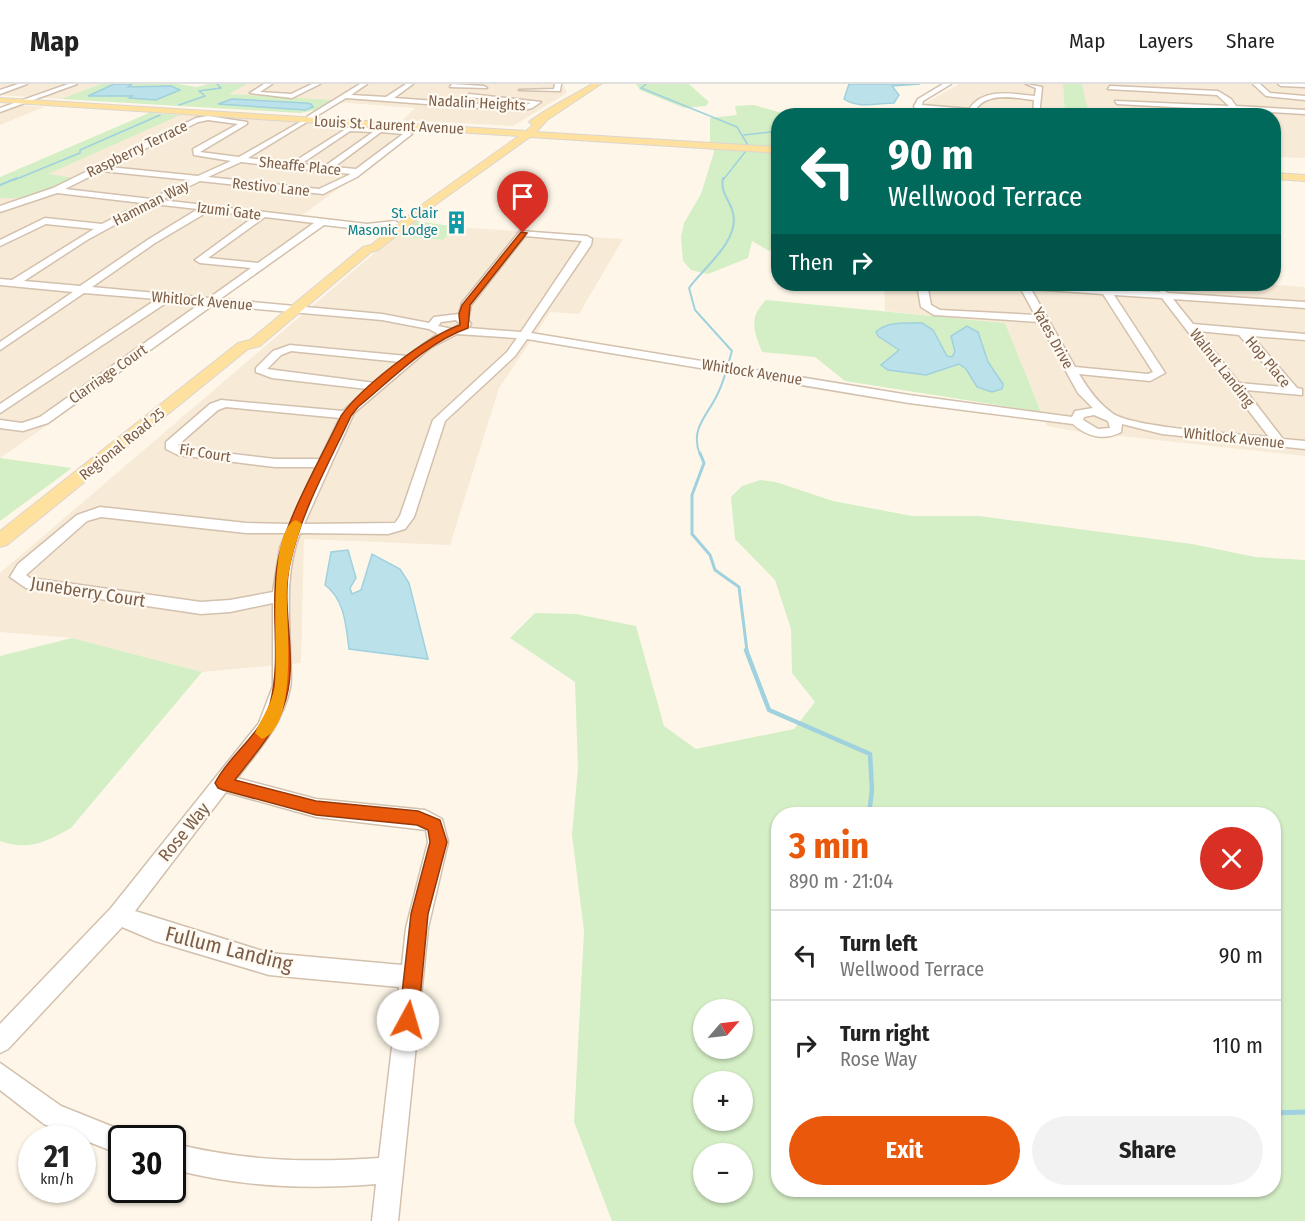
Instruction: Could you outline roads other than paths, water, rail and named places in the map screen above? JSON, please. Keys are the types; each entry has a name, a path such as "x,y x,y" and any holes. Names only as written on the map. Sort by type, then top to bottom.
{"main road":[{"name":"Regional Road 25","path":"367,249 367,245 395,224 544,118 597,84"},
{"name":"Louis St. Laurent Avenue","path":"0,99 771,148"},
{"name":"Regional Road 25","path":"0,541 243,346 242,342 331,282 332,277 367,249 374,248 525,132"},
{"path":"1281,175 1305,177"}],"street":[{"path":"0,92 24,84"},
{"path":"269,84 253,93 292,96 317,84"},
{"name":"Hamman Way","path":"0,292 103,227 241,159 364,84"},
{"path":"388,99 411,84"},
{"path":"514,90 553,91 558,90 558,84"},
{"path":"939,108 917,106 922,98 948,84"},
{"path":"1029,84 1039,87 1037,108"},
{"path":"1256,84 1268,95 1305,98"},
{"path":"1281,84 1305,85"},
{"path":"0,111 72,85"},
{"path":"432,102 454,85 491,88"},
{"path":"1109,86 1218,93 1229,100 1234,108 1176,105 1118,106 1109,86"},
{"path":"458,104 480,88"},
{"name":"Nadalin Heights","path":"344,96 523,109 538,102 469,96"},
{"path":"973,108 976,104 992,96 1038,98"},
{"path":"1281,111 1294,112 1303,116"},
{"name":"Raspberry Terrace","path":"0,209 56,190 196,120 205,118 245,123 195,153 241,159"},
{"name":"Restivo Lane","path":"99,168 320,192 358,172 408,134 380,130 346,130 294,165"},
{"path":"326,169 380,130"},
{"name":"Sheaffe Place","path":"241,159 358,172"},
{"name":"Izumi Gate","path":"56,190 367,227 395,224"},
{"path":"0,347 152,241 207,208"},
{"path":"259,266 200,260 220,243 263,216"},
{"path":"0,243 45,221 103,227"},
{"name":"Clarriage Court","path":"0,424 24,426 39,423 322,222"},
{"path":"367,227 374,230 378,237"},
{"name":"Rose Way","path":"0,1041 119,915 265,728 280,696 283,675 281,596 283,564 294,528 346,416 355,404 426,346 458,327 466,305 523,233 584,237 587,242 524,335"},
{"name":"Whitlock Avenue","path":"0,282 438,323"},
{"path":"923,291 926,307 938,313 1042,319"},
{"name":"Yates Drive","path":"1027,291 1084,393 1112,422"},
{"path":"1106,291 1163,293 1305,305"},
{"path":"1071,370 1150,378 1159,373 1106,291"},
{"name":"Walnut Landing","path":"1163,293 1280,443"},
{"name":"Clarriage Court","path":"0,409 166,298"},
{"name":"Rose Way","path":"426,346 438,323 466,305"},
{"path":"438,323 458,327"},
{"path":"438,323 458,327"},
{"name":"Whitlock Avenue","path":"458,327 612,349 909,399 1014,413 1079,416"},
{"path":"1190,327 1301,337 1305,345"},
{"name":"Hop Place","path":"1243,332 1299,392"},
{"path":"294,528 388,529 404,522 440,420 510,354 524,335"},
{"path":"376,387 266,374 260,369 277,353 290,348 410,360"},
{"path":"1235,386 1299,392"},
{"path":"1079,416 1084,393"},
{"name":"Fir Court","path":"324,463 275,463 178,451 171,446 172,442 214,406 225,403 346,416"},
{"path":"1095,411 1112,422 1094,432 1079,416 1095,411"},
{"name":"Whitlock Avenue","path":"1112,422 1162,430 1305,445"},
{"name":"Juneberry Court","path":"281,596 230,606 201,608 26,583 18,577 23,568 82,518 100,512 228,527 294,528"},
{"path":"223,783 316,808 418,818 435,825 438,842 420,914 385,1221"},
{"name":"Fullum Landing","path":"119,915 155,930 269,964 413,977"},
{"path":"0,1075 53,1115 108,1137"},
{"path":"186,1159 240,1171 289,1175 391,1170"}],"water":[{"path":"114,84 132,84 128,87 171,86 180,90 156,100 129,98 132,96 88,96"},
{"path":"849,84 920,84 892,86 899,95 894,103 868,105 855,104 844,99"},
{"path":"232,99 305,103 313,107 305,110 218,104"},
{"path":"922,323 933,330 947,356 952,357 955,352 951,336 967,326 978,332 988,362 1003,384 1002,389 992,392 977,387 966,369 959,364 926,375 888,370 881,365 899,350 878,336 876,332 891,324"},
{"path":"348,550 356,578 350,588 352,594 361,590 372,554 400,569 409,583 428,659 349,649 341,606 332,591 325,585 331,552"}],"waterway":[{"path":"179,105 205,96 199,91 221,88 217,84"},
{"path":"646,84 641,88 737,127 749,147 723,180"},
{"path":"14,180 80,153 80,150 160,115"},
{"path":"744,135 771,132"},
{"path":"0,185 17,178"},
{"path":"700,455 697,445 699,429 721,386 732,351 695,310 689,288 719,254 731,234 734,223 733,213 724,192 723,178"},
{"path":"700,453 704,463 692,495 692,534 710,555 715,570 739,587 747,651"},
{"path":"746,650 769,710 870,754 872,790 870,807"},
{"path":"1281,1113 1305,1112"}],"place":[{"name":"St. Clair Masonic Lodge","path":"456,222"}]}
